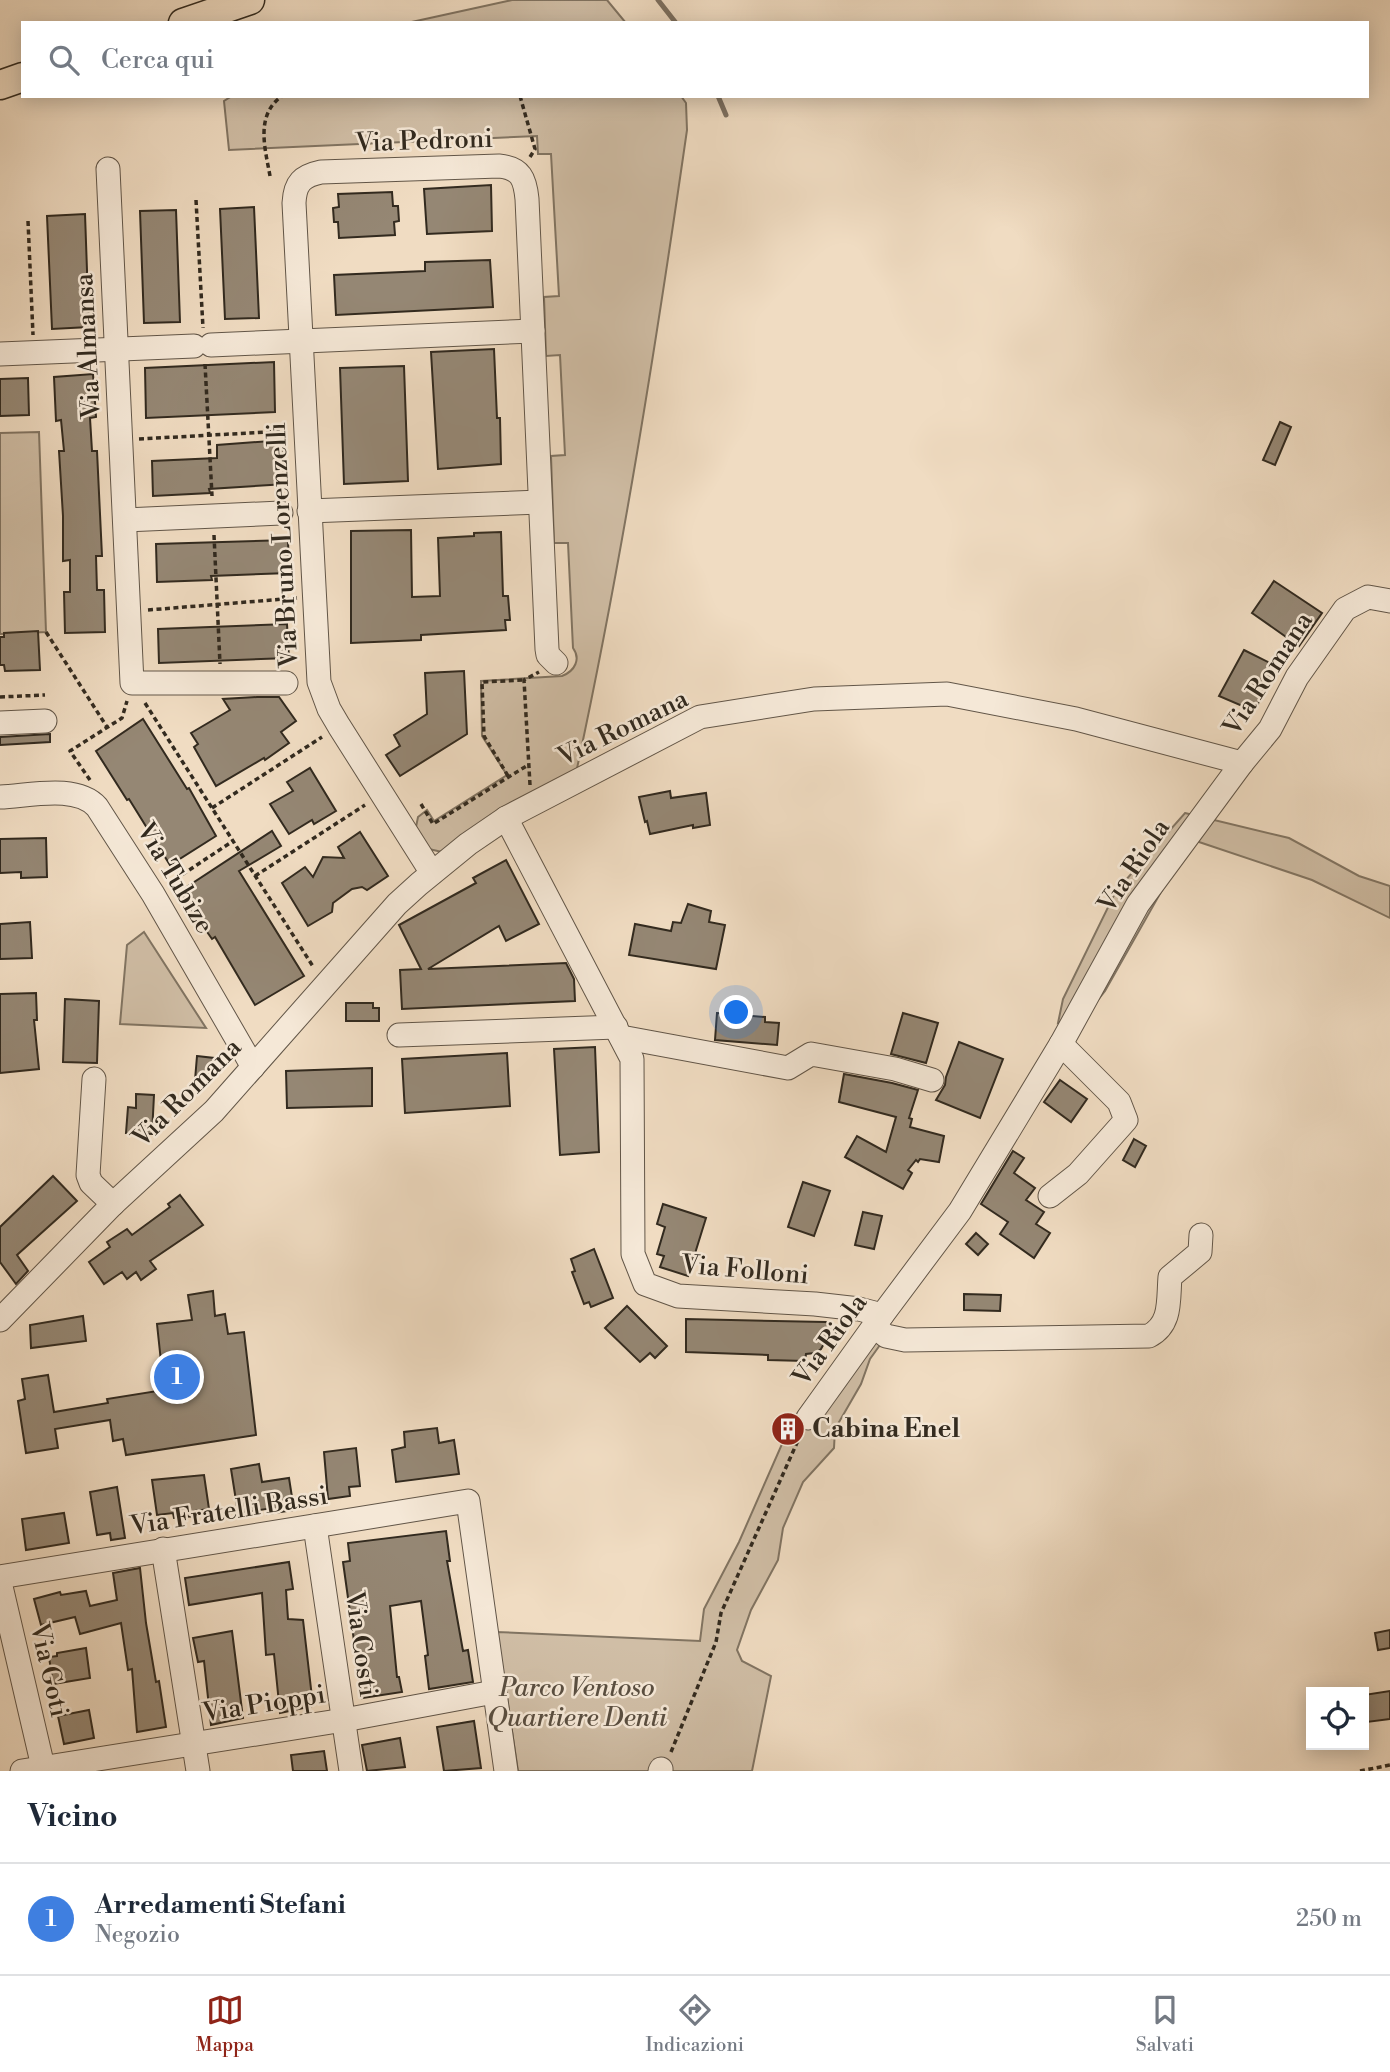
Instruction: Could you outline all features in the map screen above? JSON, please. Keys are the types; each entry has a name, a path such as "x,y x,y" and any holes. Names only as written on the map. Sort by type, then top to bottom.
{"main road":[{"path":"189,21 250,0"},
{"path":"0,85 21,79"}],"street":[{"name":"Via Pedroni","path":"297,184 311,174 321,172 499,166 510,167 521,174 526,187 547,649 548,655 556,663"},
{"name":"Via Almansa","path":"108,169 132,684"},
{"name":"Via Bruno Lorenzelli","path":"297,184 294,203 319,682 339,726 432,873"},
{"path":"0,354 533,331"},
{"path":"309,511 540,502"},
{"path":"124,520 281,513"},
{"name":"Via Romana","path":"0,1320 113,1204 214,1111 397,904 477,837 531,805 700,718 814,699 947,694 1076,719 1242,763 1270,729 1297,677 1345,609 1368,597 1390,601"},
{"path":"132,684 286,683"},
{"path":"0,723 45,721"},
{"name":"Via Riola","path":"808,1418 961,1211 1061,1044 1138,904 1242,763"},
{"path":"0,797 63,793 90,800"},
{"name":"Via Tubize","path":"90,800 108,821 153,894 253,1067"},
{"name":"Via Folloni","path":"506,818 632,1059 633,1254 645,1284 678,1296 859,1309 878,1320 886,1336 905,1340 1149,1336 1165,1324 1170,1276 1200,1252 1201,1235"},
{"path":"399,1035 618,1032 788,1068 811,1054 895,1069 932,1080"},
{"path":"1050,1196 1078,1174 1126,1120 1119,1102 1061,1044"},
{"path":"94,1079 88,1175 92,1183 113,1204"},
{"name":"Via Fratelli Bassi","path":"0,1580 163,1549 468,1502 494,1692"},
{"name":"Via Costi","path":"315,1526 351,1771"},
{"path":"163,1549 198,1771"},
{"name":"Via Goti","path":"0,1580 36,1770"},
{"path":"494,1692 506,1771"},
{"name":"Via Pioppi","path":"36,1770 344,1720 494,1692"}],"path":[{"path":"270,176 265,146 265,120 270,104 279,98"},
{"path":"521,98 535,149 521,174"},
{"path":"196,200 221,683"},
{"path":"28,221 34,353"},
{"path":"121,440 305,429"},
{"path":"129,611 313,597"},
{"path":"46,632 107,727"},
{"path":"508,776 484,736 482,682 524,680 556,663"},
{"path":"524,680 531,805"},
{"path":"90,800 90,778 70,751 122,718 132,684"},
{"path":"132,684 313,967 328,981"},
{"path":"0,697 46,695"},
{"path":"212,808 339,726"},
{"path":"421,804 433,824 529,764"},
{"path":"255,876 382,794"},
{"path":"153,894 233,841"},
{"name":"Via Riola","path":"661,1770 678,1738 716,1642 721,1613 808,1418"},
{"path":"1360,1771 1390,1765"}],"green space":[{"path":"512,0 607,0 624,21 416,21"},
{"path":"229,98 682,98 686,103 687,130 650,372 623,533 576,773 442,852 429,849 416,827 418,817 427,810 434,821 507,775 482,736 481,681 562,676 570,671 576,660 573,648 568,543 554,543 551,456 565,455 560,355 546,356 544,297 559,296 551,154 538,154 537,136 229,150 224,101"},
{"path":"39,432 46,632 0,634 0,433"},
{"path":"1185,813 1289,838 1359,876 1390,886 1390,918 1312,880 1196,841 1170,876 1105,991 1087,1014 1058,1023 1063,999 1116,891"},
{"path":"144,932 206,1028 120,1024 127,945"},
{"name":"Parco Ventoso Quartiere Denti","path":"864,1330 880,1345 870,1359 861,1384 835,1429 834,1448 803,1482 783,1528 778,1560 751,1610 737,1650 742,1661 771,1676 752,1771 518,1771 497,1632 700,1641 704,1609 739,1542 793,1419 848,1346"}],"building":[{"path":"491,185 492,231 427,234 424,189"},
{"path":"392,192 393,206 398,206 399,221 394,222 395,235 339,238 338,222 334,222 333,208 339,207 338,194"},
{"path":"254,207 259,318 225,319 220,209"},
{"path":"176,210 180,322 144,323 140,211"},
{"path":"85,214 89,327 52,329 47,216"},
{"path":"490,260 493,307 336,315 334,275 425,271 425,262"},
{"path":"494,349 501,464 438,469 431,352"},
{"path":"274,362 275,412 146,418 145,368"},
{"path":"404,366 408,481 344,484 340,368"},
{"path":"93,374 96,417 90,418 92,451 97,451 102,556 96,556 97,590 104,590 105,632 65,633 64,592 70,592 70,560 63,561 59,451 64,451 61,420 56,421 54,377"},
{"path":"28,378 29,415 0,416 0,379"},
{"path":"1280,422 1291,427 1275,465 1263,460"},
{"path":"284,440 286,484 209,489 210,493 153,496 152,461 217,458 217,445"},
{"path":"411,530 412,597 440,596 438,538 501,532 503,596 508,596 510,620 505,620 506,630 421,635 421,640 351,643 351,531"},
{"path":"288,540 289,573 211,576 212,580 157,582 156,544"},
{"path":"1274,581 1322,613 1299,646 1252,613"},
{"path":"287,624 289,658 159,663 158,629"},
{"path":"38,631 40,670 5,671 4,665 0,665 0,637 4,637 4,633"},
{"path":"1244,650 1278,667 1254,711 1219,696"},
{"path":"464,671 467,734 400,776 386,755 400,746 394,735 427,714 425,673"},
{"path":"279,697 296,721 281,732 289,743 265,760 264,758 216,786 194,747 198,744 191,733 230,710 223,699"},
{"path":"143,719 187,789 189,788 216,836 170,865 96,751"},
{"path":"50,734 50,742 0,745 0,737"},
{"path":"310,768 336,811 314,824 312,820 289,834 270,804 293,791 287,782"},
{"path":"670,791 671,798 706,793 710,825 693,828 693,825 650,834 639,797"},
{"path":"272,831 281,846 239,871 304,976 255,1005 215,937 212,939 179,892"},
{"path":"360,832 388,876 367,890 362,887 352,889 333,903 332,912 308,926 282,883 305,867 313,877 323,857 344,858 338,847"},
{"path":"46,838 47,877 21,878 21,872 0,873 0,839"},
{"path":"506,860 539,924 506,941 499,926 428,969 566,963 574,979 575,1001 402,1009 400,970 421,969 399,925 476,883 473,878"},
{"path":"688,904 711,911 709,922 725,925 716,969 629,955 635,924 671,931 673,922 681,923"},
{"path":"30,922 32,958 0,959 0,924"},
{"path":"36,993 37,1020 34,1020 39,1069 0,1073 0,994"},
{"path":"65,999 99,1001 97,1063 63,1062"},
{"path":"346,1003 373,1003 373,1008 379,1008 379,1021 346,1021"},
{"path":"717,1013 765,1017 765,1022 779,1023 777,1045 715,1040"},
{"path":"903,1013 938,1023 926,1063 891,1054"},
{"path":"959,1042 1003,1059 980,1118 936,1100 945,1085"},
{"path":"595,1047 599,1152 560,1155 554,1049"},
{"path":"507,1053 510,1106 405,1113 402,1059"},
{"path":"197,1056 214,1058 212,1081 195,1080"},
{"path":"372,1068 372,1106 287,1108 286,1071"},
{"path":"844,1074 918,1090 909,1118 912,1119 910,1127 944,1136 939,1162 916,1160 908,1170 912,1173 903,1189 845,1157 857,1136 886,1152 896,1117 839,1102"},
{"path":"1060,1080 1087,1099 1071,1122 1044,1102"},
{"path":"136,1094 154,1095 152,1134 126,1133 128,1107 136,1108"},
{"path":"1134,1139 1146,1146 1135,1167 1123,1160"},
{"path":"1013,1151 1024,1158 1014,1173 1035,1188 1026,1200 1044,1212 1036,1224 1050,1233 1034,1258 1000,1234 1008,1222 981,1204"},
{"path":"53,1176 77,1201 17,1255 28,1271 16,1284 0,1262 0,1227"},
{"path":"803,1182 830,1191 814,1236 788,1227"},
{"path":"180,1195 203,1225 150,1261 156,1269 141,1280 136,1272 127,1279 122,1272 104,1284 89,1262 110,1247 107,1242 127,1229 132,1235 170,1207 168,1204"},
{"path":"663,1204 706,1218 688,1276 660,1267 664,1256 657,1254 665,1227 657,1224"},
{"path":"863,1212 882,1216 874,1249 855,1245"},
{"path":"976,1233 988,1244 978,1255 966,1244"},
{"path":"594,1249 613,1298 591,1307 589,1302 584,1304 572,1272 575,1271 571,1259"},
{"path":"213,1291 215,1316 225,1314 228,1334 244,1332 256,1435 126,1455 123,1439 113,1441 110,1420 55,1429 58,1448 26,1453 18,1401 25,1399 22,1379 48,1375 54,1412 108,1403 107,1399 164,1390 157,1324 192,1320 188,1295"},
{"path":"964,1294 1001,1295 1000,1311 964,1310"},
{"path":"627,1306 667,1346 655,1358 650,1353 640,1362 605,1328"},
{"path":"83,1316 86,1341 31,1348 30,1325"},
{"path":"686,1319 826,1322 832,1325 836,1334 828,1336 821,1349 815,1353 806,1354 805,1361 768,1360 768,1355 686,1352"},
{"path":"437,1428 439,1443 454,1440 459,1474 396,1482 392,1450 405,1447 404,1432"},
{"path":"356,1448 360,1486 349,1487 350,1496 328,1499 324,1452"},
{"path":"259,1464 262,1482 289,1478 294,1510 267,1514 266,1509 238,1513 231,1469"},
{"path":"204,1475 209,1509 194,1511 195,1516 174,1518 173,1513 157,1515 152,1480"},
{"path":"117,1487 125,1538 111,1540 110,1533 97,1535 90,1492"},
{"path":"64,1513 69,1543 26,1550 22,1519"},
{"path":"446,1531 450,1561 447,1561 463,1651 468,1650 473,1682 429,1689 421,1601 390,1606 397,1677 402,1692 362,1698 343,1562 350,1561 348,1543"},
{"path":"289,1562 293,1589 286,1590 288,1619 303,1620 313,1706 280,1713 274,1654 266,1655 262,1593 189,1605 185,1578"},
{"path":"140,1568 146,1623 166,1727 137,1732 132,1669 128,1670 121,1623 80,1634 75,1617 41,1625 34,1599 60,1592 61,1595 86,1591 90,1606 117,1600 113,1573"},
{"path":"1390,1630 1390,1648 1378,1650 1375,1633"},
{"path":"232,1631 243,1718 211,1725 204,1661 198,1662 193,1638"},
{"path":"86,1648 90,1678 53,1684 49,1657"},
{"path":"1390,1691 1390,1719 1369,1722 1369,1694"},
{"path":"89,1710 94,1738 64,1744 58,1716"},
{"path":"474,1721 481,1768 444,1771 437,1727"},
{"path":"400,1738 405,1767 367,1771 362,1745"},
{"path":"324,1751 327,1771 293,1771 291,1755"}],"waterway":[{"path":"658,0 674,21"},
{"path":"719,98 726,115"}],"place":[{"name":"Arredamenti Stefani","path":"177,1377"},
{"name":"Cabina Enel","path":"788,1429"}]}
